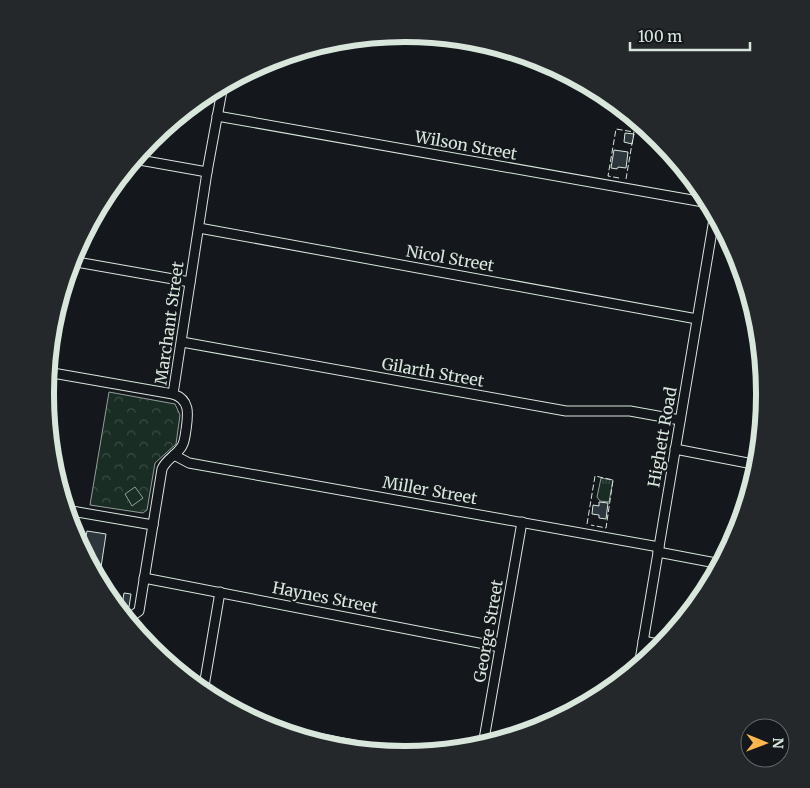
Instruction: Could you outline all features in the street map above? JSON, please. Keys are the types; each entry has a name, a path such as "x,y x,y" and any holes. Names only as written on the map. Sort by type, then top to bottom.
{"street":[{"name":"Marchant Street","path":"182,447 186,433 188,410 184,400 174,394 198,228 221,95"},
{"name":"Wilson Street","path":"217,116 698,201"},
{"path":"142,160 207,172"},
{"name":"Highett Road","path":"641,655 713,225"},
{"name":"Nicol Street","path":"198,228 697,318"},
{"path":"79,262 190,282"},
{"name":"Gilarth Street","path":"182,342 566,411 630,411 680,420"},
{"path":"54,373 174,394"},
{"path":"133,616 139,611 162,469 166,461 182,447 195,463"},
{"path":"675,449 750,463"},
{"name":"Miller Street","path":"174,455 184,461 522,522 658,549 713,562"},
{"path":"74,511 153,524"},
{"name":"George Street","path":"484,737 522,522"},
{"name":"Haynes Street","path":"144,578 500,646"},
{"path":"205,682 220,592"},
{"path":"643,641 654,643"}],"green space":[{"path":"109,392 175,404 180,415 176,444 155,463 147,510 143,513 90,505"},
{"path":"601,478 613,480 609,502 600,501 597,497"},
{"path":"135,487 143,498 132,506 125,494"}],"building":[{"path":"625,133 634,134 632,144 624,142"},
{"path":"614,150 628,152 626,168 611,168"},
{"path":"599,502 608,503 606,519 592,514 593,505 599,506"},
{"path":"87,531 106,534 101,569 90,549 85,540"},
{"path":"124,593 131,594 129,607 125,606 122,603"}],"fence":[{"path":"619,178 608,176 616,129 634,132 626,179"},
{"path":"587,524 595,476 613,480 606,528 591,525"}]}
